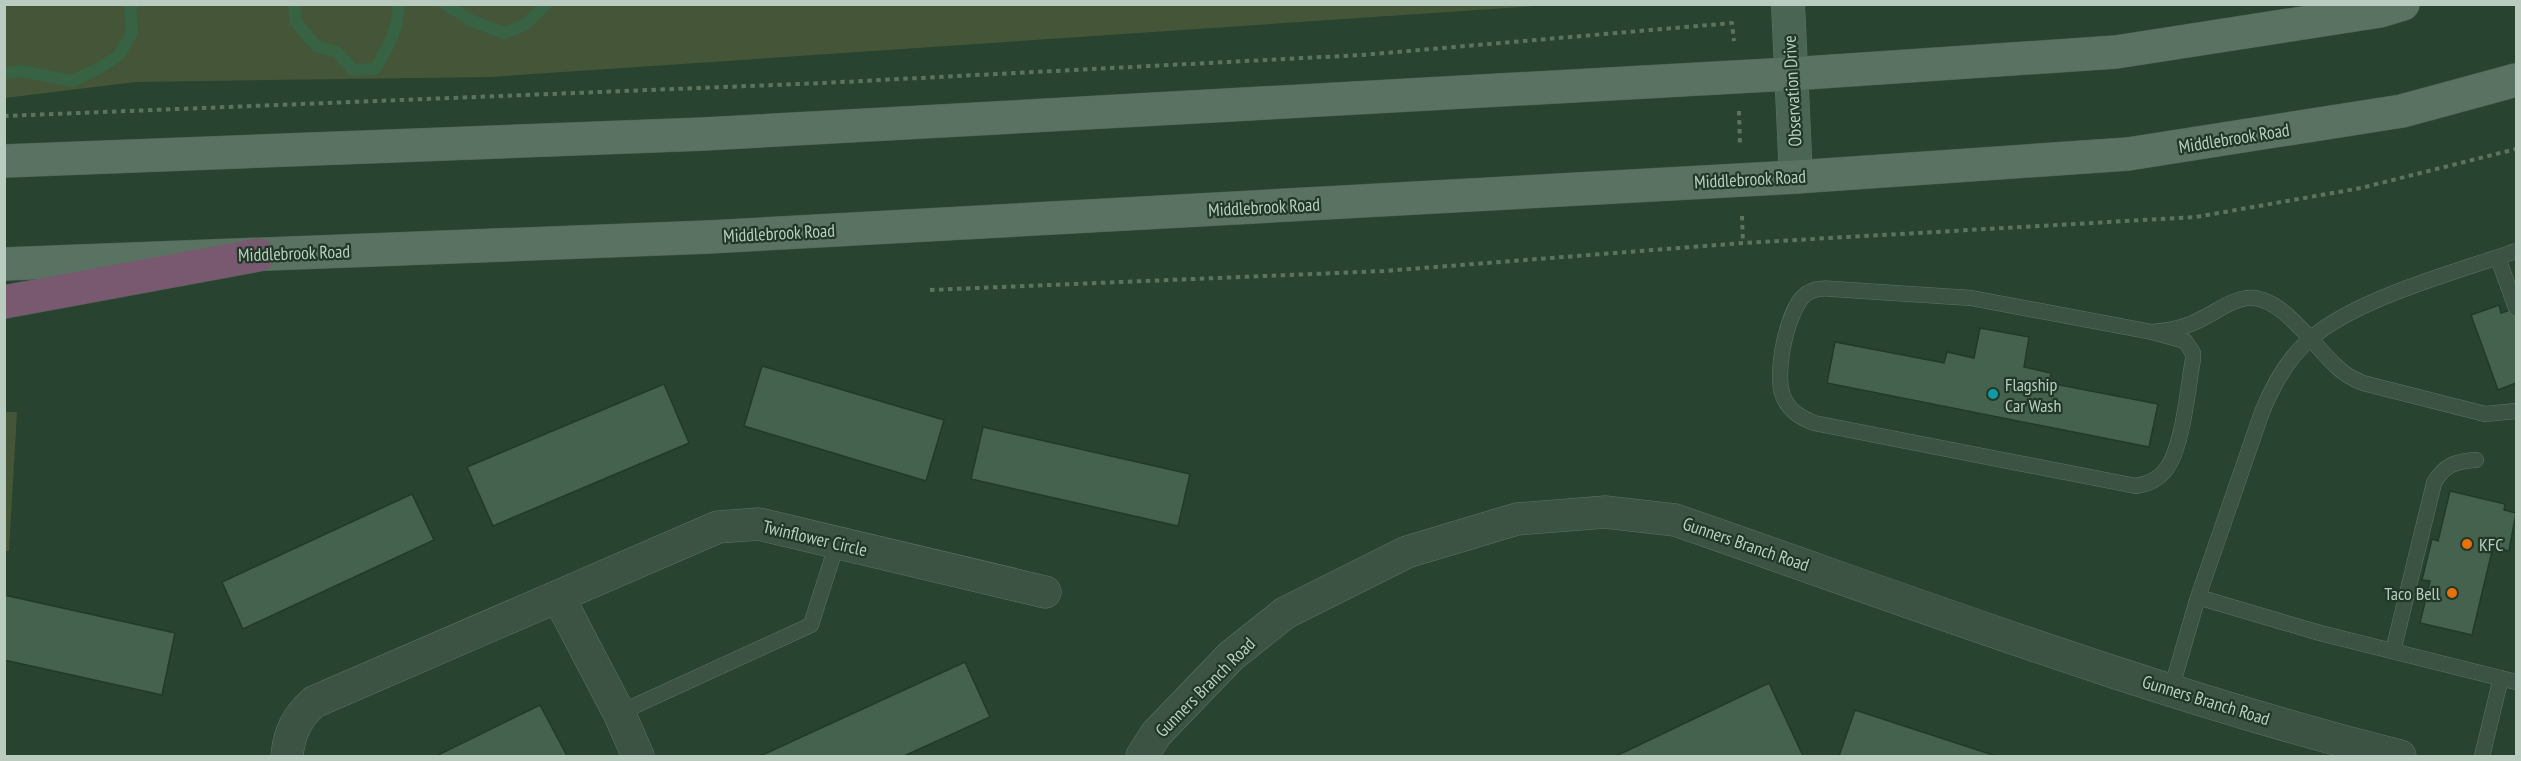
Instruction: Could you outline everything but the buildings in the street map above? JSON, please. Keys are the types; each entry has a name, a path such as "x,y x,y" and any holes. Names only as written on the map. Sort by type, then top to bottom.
{"highway":[{"path":"4,302 258,255"}],"main road":[{"path":"4,161 704,134 1790,74 2116,52 2380,11 2403,4"},
{"name":"Middlebrook Road","path":"4,264 721,237 1797,177 2128,154 2402,111 2517,80"}],"street":[{"name":"Observation Drive","path":"1788,4 1797,177"},
{"name":"Gunners Branch Road","path":"1142,756 1156,734 1231,656 1285,613 1407,552 1517,519 1605,512 1675,520 2171,690 2339,741 2400,756"},
{"name":"Twinflower Circle","path":"287,756 293,729 300,715 314,702 559,598 718,527 759,524 1045,592"},
{"path":"559,598 619,713 638,756"}],"lane":[{"path":"2171,690 2198,597 2262,412 2273,385 2288,363 2310,339 2363,307 2517,251"},
{"path":"2498,258 2516,308"},
{"path":"2152,332 2185,341 2193,353 2193,359 2173,458 2162,474 2145,484 2136,486 1814,423 1796,415 1789,407 1780,387 1790,319 1806,294 1823,288 1971,298 2152,332 2192,324 2236,300 2260,298 2279,309 2335,366 2363,383 2485,414 2517,411"},
{"path":"2393,651 2434,483 2439,473 2448,465 2476,460"},
{"path":"619,713 811,625 837,543"},
{"path":"2198,597 2320,633 2517,682"},
{"path":"2482,756 2501,678"}],"path":[{"path":"930,290 1384,271 1743,243 2196,217 2361,188 2517,149"}],"green space":[{"path":"4,5 1550,5 491,77 136,82 5,98"},
{"path":"4,412 17,412 9,551 5,551"}],"waterway":[{"path":"4,73 22,71 72,81 98,69 119,55 132,33 130,6 133,4"},
{"path":"294,4 296,22 316,46 337,52 353,70 375,69 392,38 399,4"},
{"path":"445,4 472,21 505,33 526,24 546,4"}],"place":[{"name":"Flagship Car Wash","path":"1993,394"},
{"name":"KFC","path":"2467,544"},
{"name":"Taco Bell","path":"2452,593"}]}
